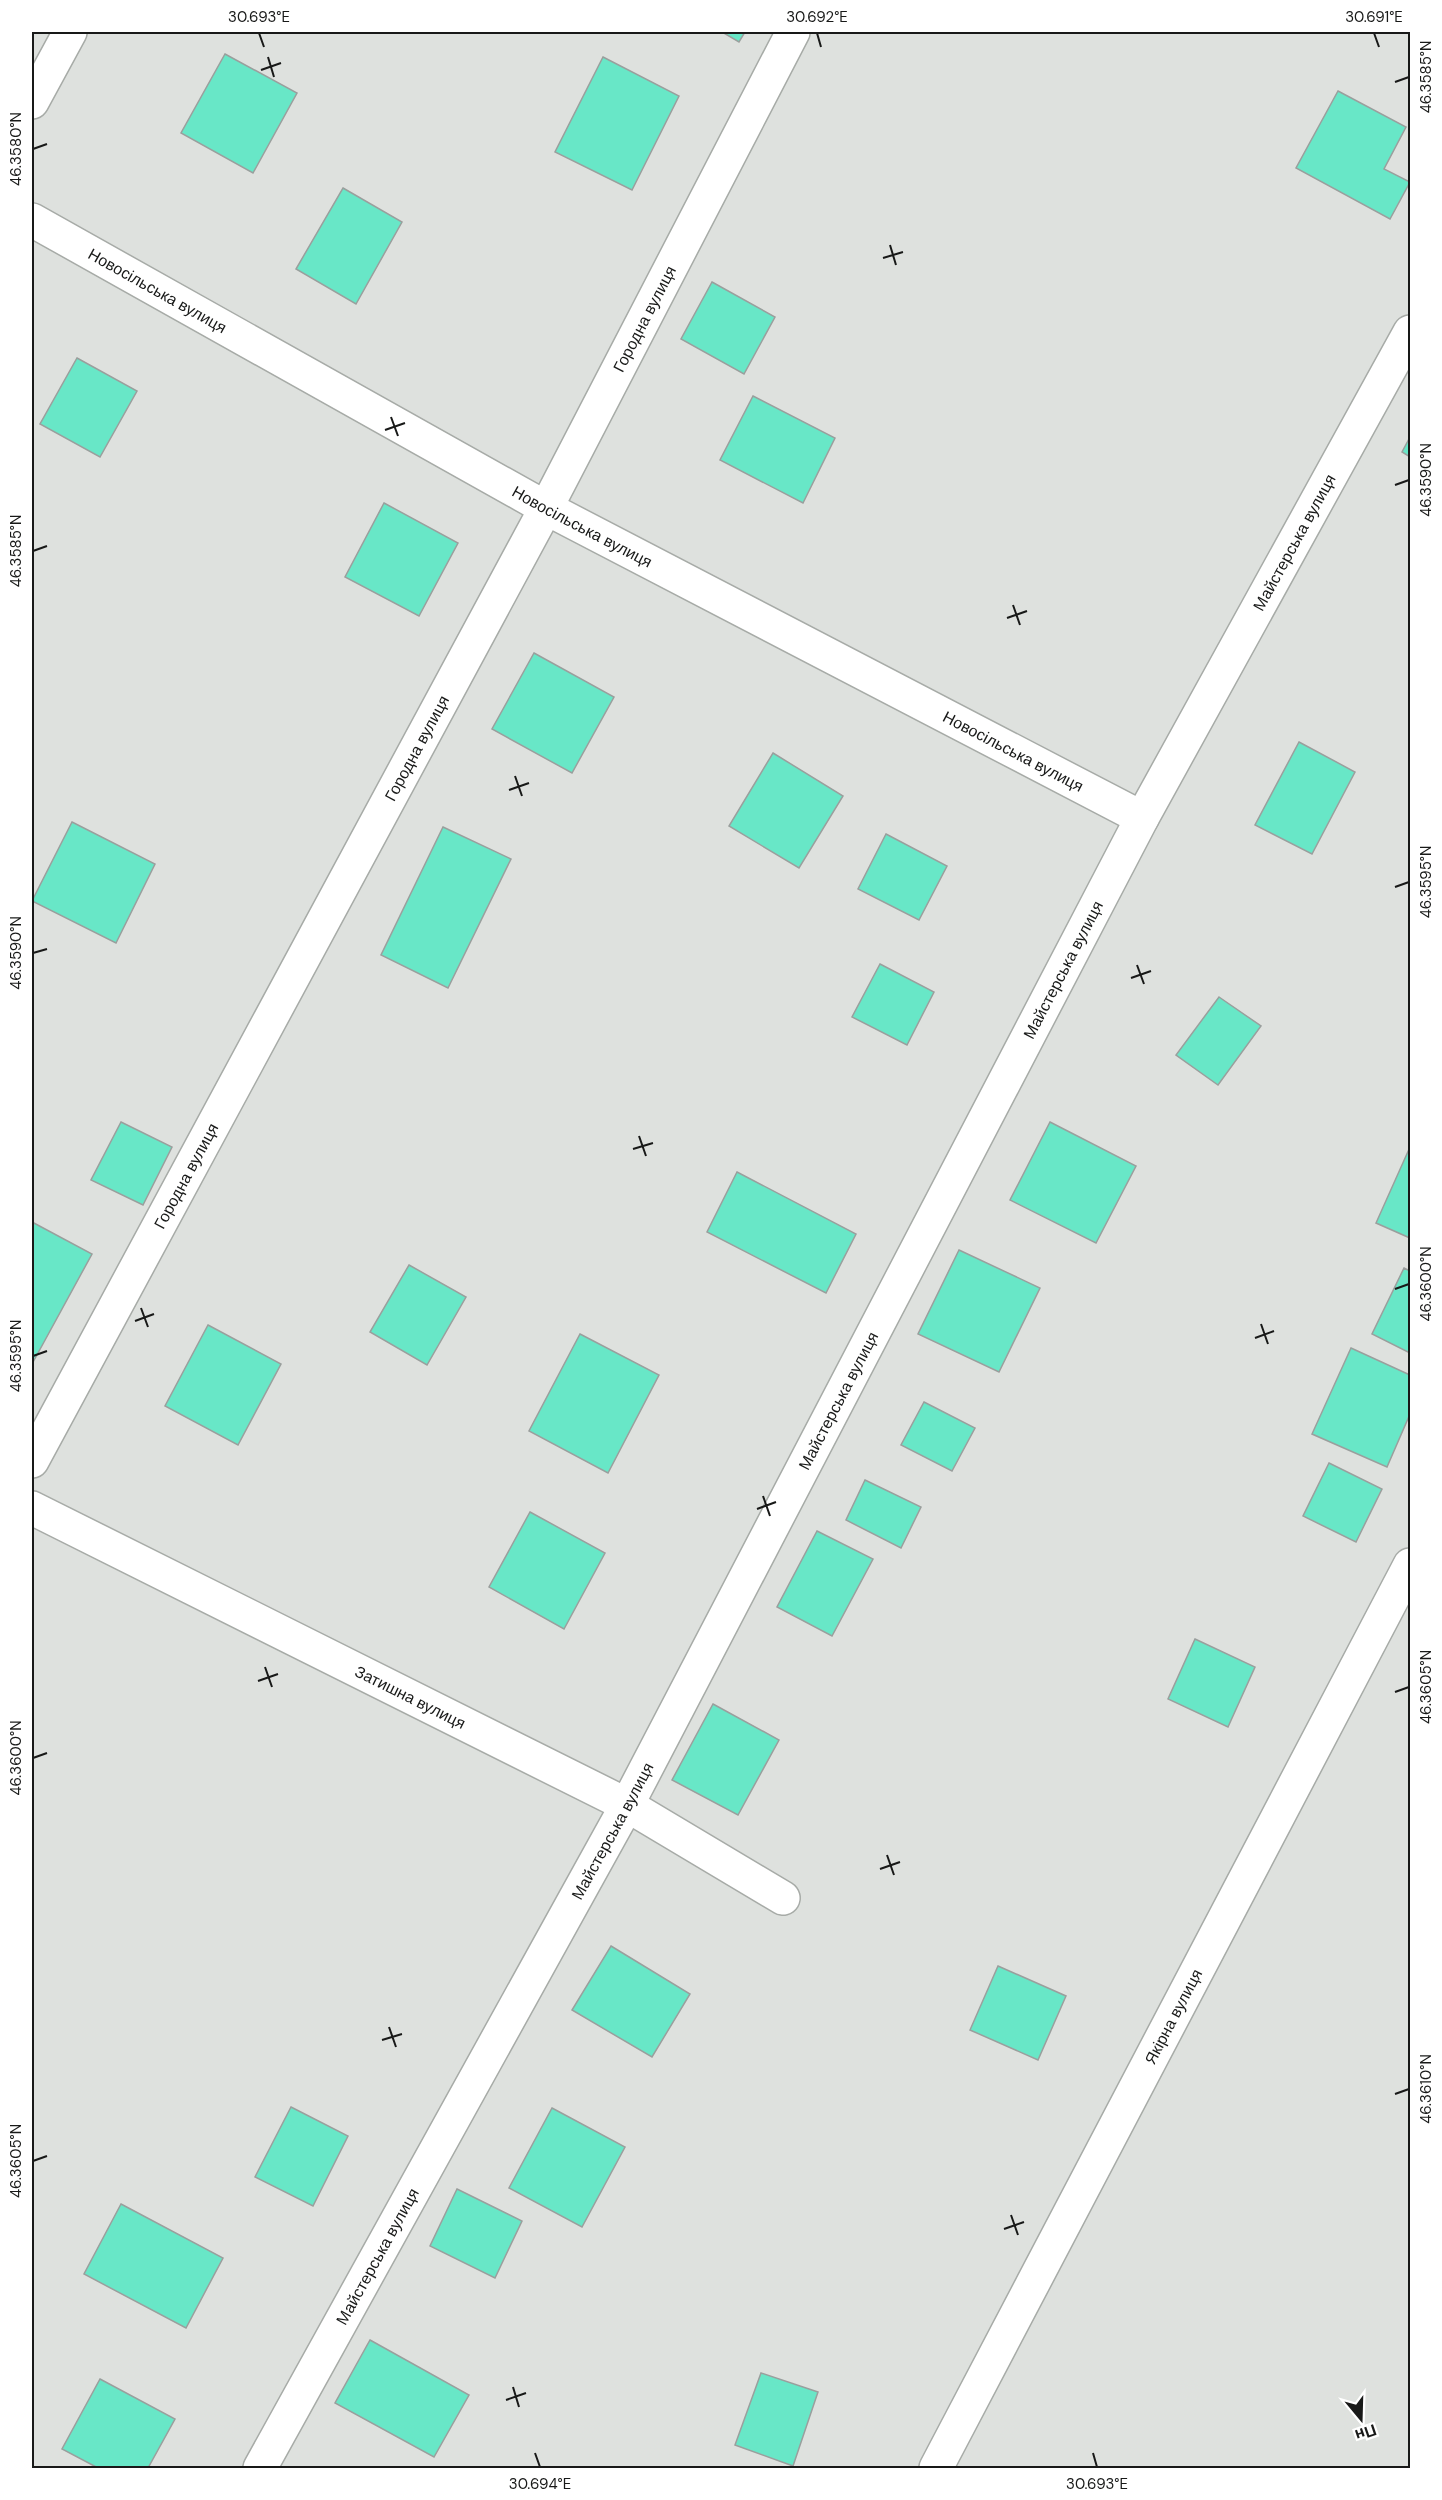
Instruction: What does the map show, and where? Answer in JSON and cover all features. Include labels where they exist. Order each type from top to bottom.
[{"type":"street","points":[[32,102],[70,32]]},
{"type":"street","name":"Городна вулиця","points":[[32,1461],[546,508],[794,32]]},
{"type":"street","name":"Новосільська вулиця","points":[[32,220],[546,508],[1142,818]]},
{"type":"street","name":"Майстерська вулиця","points":[[260,2469],[627,1806],[1142,818],[1410,332]]},
{"type":"street","name":"Затишна вулиця","points":[[32,1508],[627,1806],[783,1898]]},
{"type":"street","name":"Якірна вулиця","points":[[936,2469],[1410,1565]]},
{"type":"building","points":[[722,32],[745,32],[739,42]]},
{"type":"building","points":[[225,54],[297,93],[253,173],[181,133]]},
{"type":"building","points":[[603,57],[679,96],[632,190],[555,152]]},
{"type":"building","points":[[1338,91],[1406,127],[1384,169],[1410,182],[1390,219],[1296,168]]},
{"type":"building","points":[[343,188],[402,222],[356,304],[296,269]]},
{"type":"building","points":[[712,282],[775,317],[744,374],[681,339]]},
{"type":"building","points":[[77,358],[137,391],[100,457],[40,424]]},
{"type":"building","points":[[753,396],[835,438],[803,503],[720,460]]},
{"type":"building","points":[[1410,437],[1410,457],[1402,452]]},
{"type":"building","points":[[384,503],[458,543],[419,616],[345,577]]},
{"type":"building","points":[[534,653],[614,697],[572,773],[492,729]]},
{"type":"building","points":[[1299,742],[1355,772],[1312,854],[1255,825]]},
{"type":"building","points":[[773,753],[843,796],[799,868],[729,826]]},
{"type":"building","points":[[72,822],[155,864],[116,943],[32,901]]},
{"type":"building","points":[[443,827],[511,859],[448,988],[381,955]]},
{"type":"building","points":[[886,834],[947,866],[919,920],[858,889]]},
{"type":"building","points":[[880,964],[934,992],[907,1045],[852,1017]]},
{"type":"building","points":[[1219,997],[1261,1026],[1218,1085],[1176,1055]]},
{"type":"building","points":[[121,1122],[172,1147],[143,1205],[91,1180]]},
{"type":"building","points":[[1050,1122],[1136,1166],[1096,1243],[1010,1200]]},
{"type":"building","points":[[1410,1147],[1410,1238],[1376,1223]]},
{"type":"building","points":[[737,1172],[856,1234],[826,1293],[707,1232]]},
{"type":"building","points":[[32,1222],[92,1254],[32,1364]]},
{"type":"building","points":[[959,1250],[1040,1288],[999,1372],[918,1334]]},
{"type":"building","points":[[409,1265],[466,1297],[427,1365],[370,1332]]},
{"type":"building","points":[[1404,1268],[1410,1271],[1410,1353],[1372,1334]]},
{"type":"building","points":[[208,1325],[281,1364],[238,1445],[165,1406]]},
{"type":"building","points":[[580,1334],[659,1375],[608,1473],[529,1431]]},
{"type":"building","points":[[1351,1348],[1410,1375],[1410,1414],[1387,1467],[1312,1434]]},
{"type":"building","points":[[924,1402],[975,1428],[952,1471],[901,1445]]},
{"type":"building","points":[[1329,1463],[1382,1489],[1356,1542],[1303,1516]]},
{"type":"building","points":[[865,1480],[921,1507],[901,1548],[846,1520]]},
{"type":"building","points":[[530,1512],[605,1553],[564,1629],[489,1587]]},
{"type":"building","points":[[817,1531],[873,1559],[832,1636],[777,1607]]},
{"type":"building","points":[[1195,1639],[1255,1667],[1228,1727],[1168,1699]]},
{"type":"building","points":[[713,1704],[779,1740],[738,1815],[672,1780]]},
{"type":"building","points":[[611,1946],[690,1994],[652,2057],[572,2010]]},
{"type":"building","points":[[998,1966],[1066,1996],[1038,2060],[970,2030]]},
{"type":"building","points":[[291,2107],[348,2136],[313,2206],[255,2177]]},
{"type":"building","points":[[552,2108],[625,2147],[582,2227],[509,2188]]},
{"type":"building","points":[[457,2189],[522,2221],[495,2278],[430,2246]]},
{"type":"building","points":[[121,2204],[223,2258],[186,2328],[84,2274]]},
{"type":"building","points":[[370,2340],[469,2395],[434,2457],[335,2403]]},
{"type":"building","points":[[761,2373],[818,2392],[793,2466],[735,2445]]},
{"type":"building","points":[[100,2379],[175,2419],[148,2468],[98,2468],[62,2449]]}]
